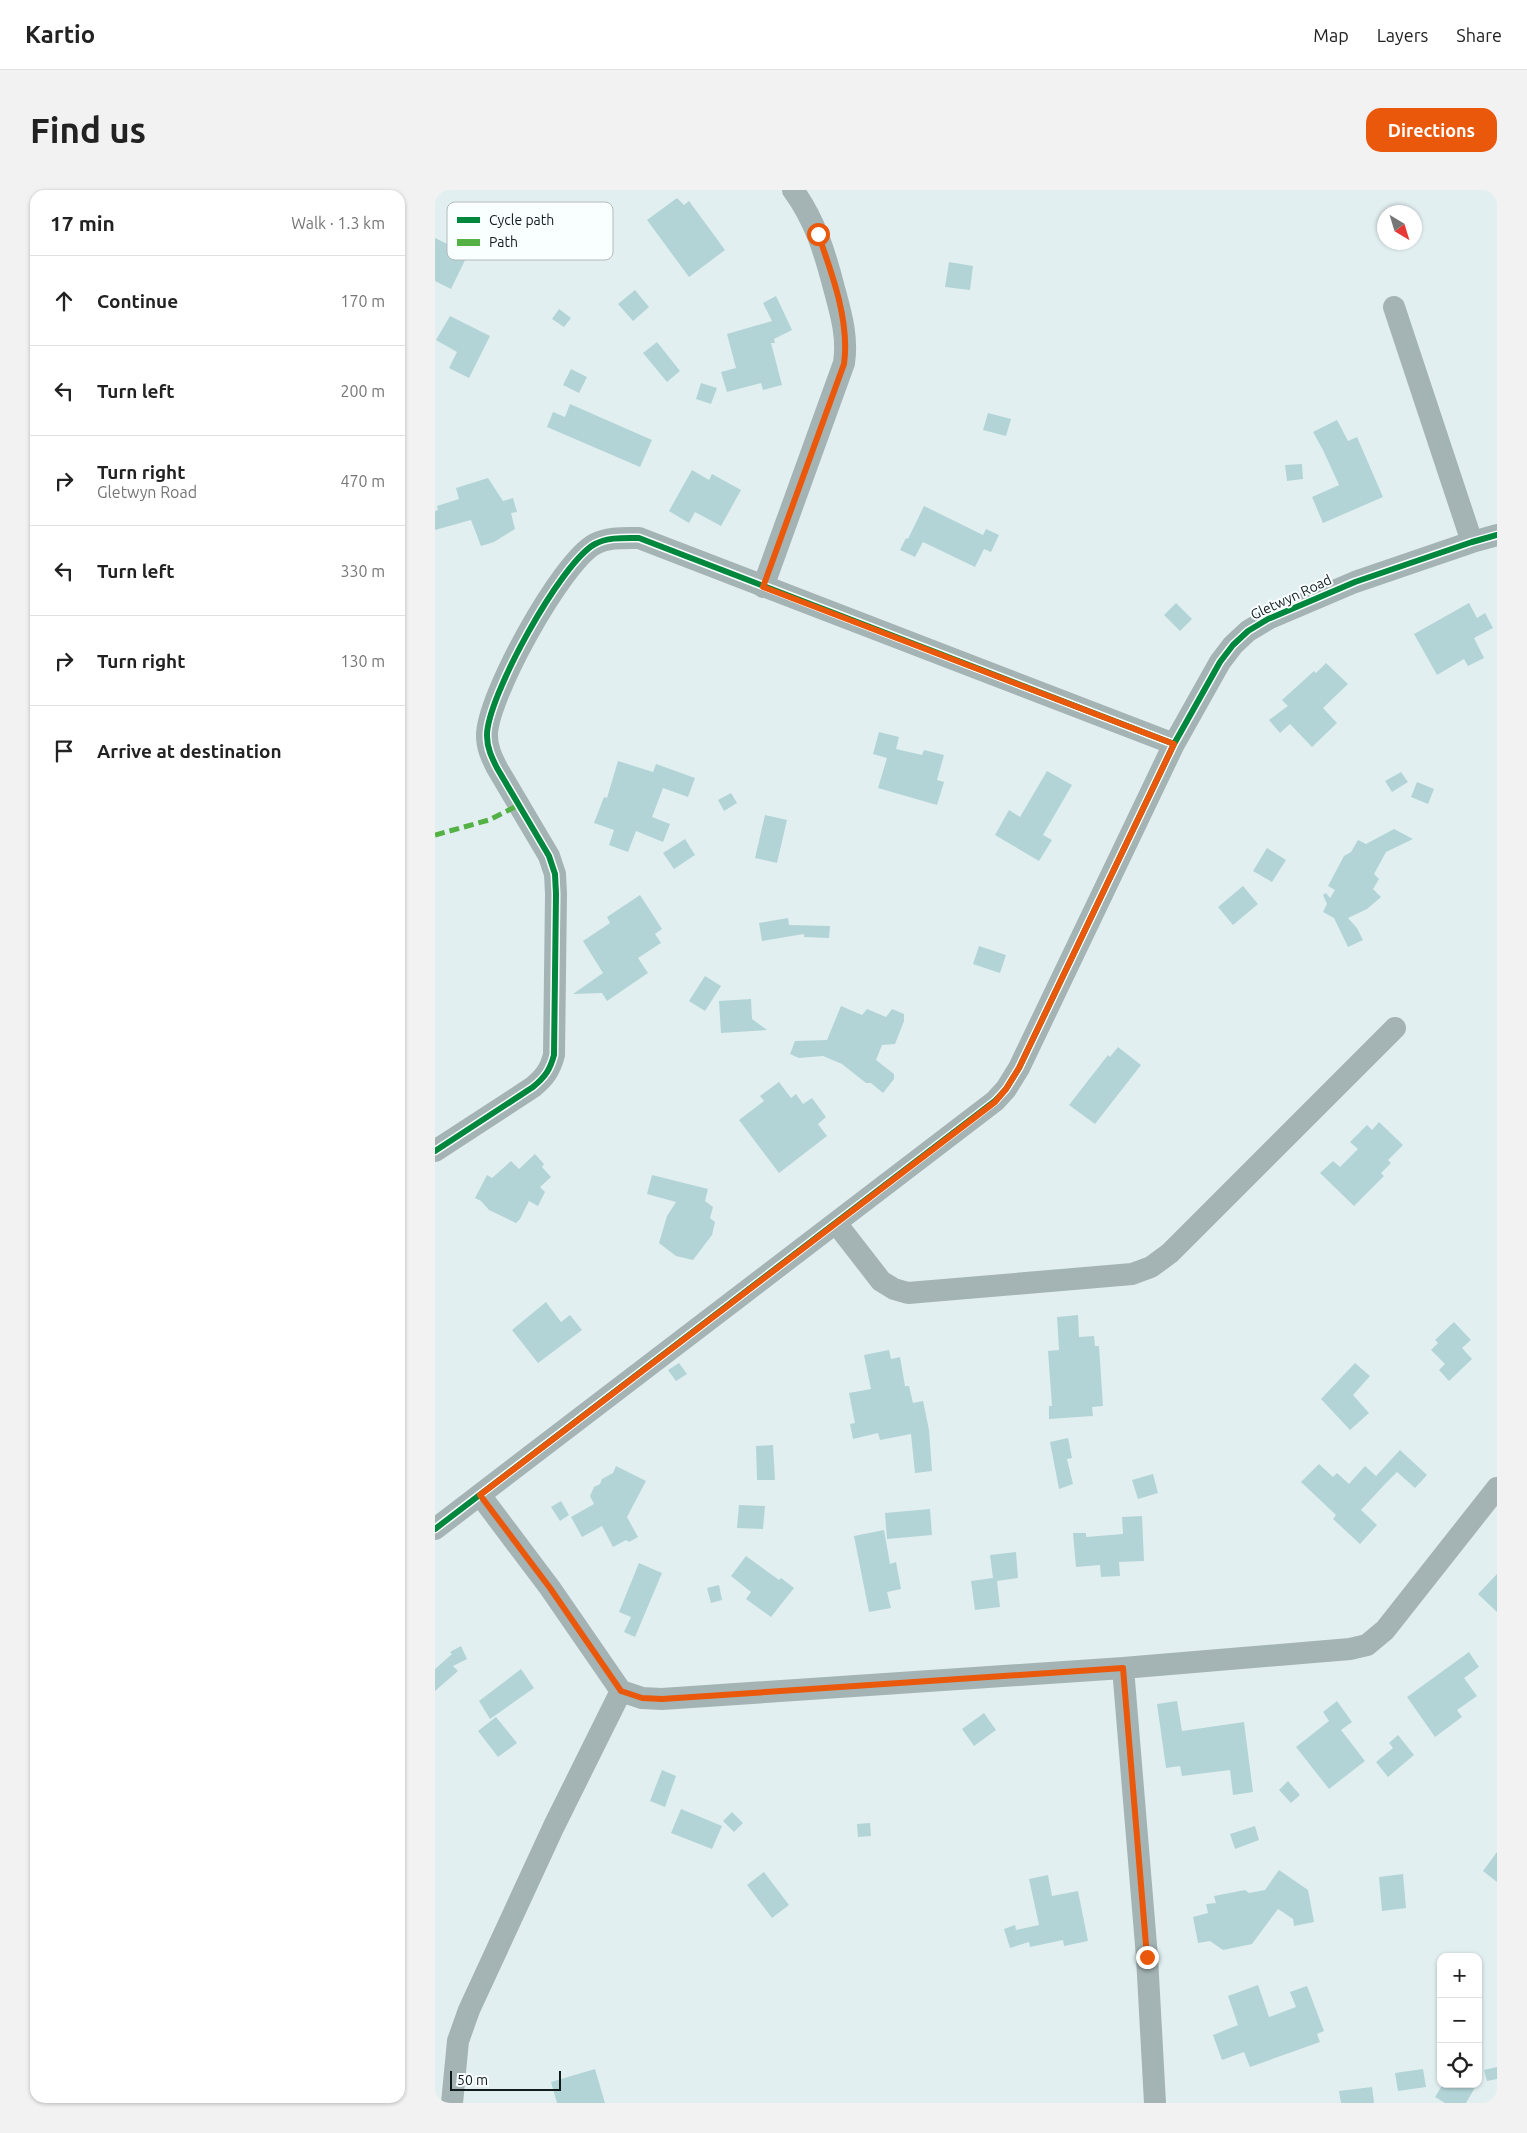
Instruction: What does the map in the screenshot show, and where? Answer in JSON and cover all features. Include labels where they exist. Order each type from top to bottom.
[{"type":"street","points":[[763,587],[844,364],[847,345],[845,328],[823,248],[805,206],[793,190]]},
{"type":"street","points":[[1394,307],[1471,542]]},
{"type":"street","name":"Gletwyn Road","points":[[435,1529],[984,1112],[1006,1089],[1027,1050],[1174,744],[1220,662],[1233,645],[1248,631],[1268,619],[1355,582],[1471,542],[1497,535]]},
{"type":"street","points":[[435,1151],[533,1087],[546,1076],[551,1067],[554,1055],[555,874],[549,856],[490,754],[487,736],[489,715],[515,658],[547,598],[578,556],[595,544],[621,538],[639,538],[1174,744]]},
{"type":"street","points":[[837,1223],[881,1281],[894,1289],[909,1293],[1133,1274],[1151,1267],[1170,1253],[1395,1028]]},
{"type":"street","points":[[480,1495],[550,1588],[621,1691],[642,1698],[662,1699],[1123,1668],[1350,1649],[1367,1645],[1385,1630],[1497,1488]]},
{"type":"street","points":[[1123,1668],[1147,1957],[1155,2103]]},
{"type":"street","points":[[452,2103],[458,2041],[469,2010],[554,1826],[621,1691]]},
{"type":"building","points":[[677,198],[684,205],[689,201],[725,250],[689,277],[647,220]]},
{"type":"building","points":[[435,238],[447,244],[447,260],[465,260],[451,289],[435,281]]},
{"type":"building","points":[[949,262],[973,266],[970,290],[945,287]]},
{"type":"building","points":[[635,290],[649,307],[633,321],[618,304]]},
{"type":"building","points":[[776,296],[792,330],[774,339],[775,343],[771,343],[782,385],[763,390],[761,383],[727,392],[721,372],[736,368],[727,334],[772,321],[763,303]]},
{"type":"building","points":[[559,309],[571,318],[564,327],[552,319]]},
{"type":"building","points":[[450,316],[490,336],[469,378],[449,368],[457,352],[436,340]]},
{"type":"building","points":[[657,342],[680,371],[667,382],[643,353]]},
{"type":"building","points":[[571,369],[587,377],[579,393],[563,385]]},
{"type":"building","points":[[701,383],[717,388],[711,404],[696,399]]},
{"type":"building","points":[[570,404],[652,440],[640,467],[547,427],[553,412],[565,417]]},
{"type":"building","points":[[988,413],[1011,419],[1006,436],[983,430]]},
{"type":"building","points":[[1337,420],[1348,441],[1357,437],[1383,497],[1323,523],[1312,497],[1339,485],[1313,432]]},
{"type":"building","points":[[1302,464],[1303,479],[1287,481],[1285,465]]},
{"type":"building","points":[[692,470],[709,480],[712,474],[741,490],[721,526],[695,512],[689,523],[669,511]]},
{"type":"building","points":[[488,478],[503,501],[513,498],[517,512],[511,513],[515,529],[494,542],[481,546],[471,520],[435,530],[435,511],[438,510],[437,506],[459,499],[456,488]]},
{"type":"building","points":[[924,506],[983,535],[986,529],[999,535],[991,552],[984,549],[975,567],[923,542],[915,557],[900,550],[906,538],[908,539]]},
{"type":"building","points":[[1176,603],[1192,619],[1180,631],[1164,615]]},
{"type":"building","points":[[1469,603],[1477,618],[1485,613],[1493,628],[1474,638],[1484,658],[1468,666],[1464,659],[1437,675],[1414,634]]},
{"type":"building","points":[[1326,663],[1348,684],[1323,708],[1337,723],[1312,747],[1290,724],[1280,733],[1269,720],[1288,706],[1282,700],[1314,671],[1316,673]]},
{"type":"building","points":[[879,732],[899,737],[896,749],[922,755],[924,750],[944,755],[937,780],[944,782],[937,805],[878,788],[887,758],[873,754]]},
{"type":"building","points":[[618,761],[653,772],[656,764],[695,778],[688,797],[663,788],[652,817],[670,824],[663,842],[636,831],[628,852],[609,845],[614,830],[594,823],[604,797],[607,798]]},
{"type":"building","points":[[1047,771],[1072,785],[1043,835],[1052,840],[1039,861],[995,835],[1009,810],[1020,817]]},
{"type":"building","points":[[1401,772],[1408,782],[1392,792],[1385,781]]},
{"type":"building","points":[[1417,782],[1434,789],[1428,804],[1411,797]]},
{"type":"building","points":[[731,793],[737,803],[724,811],[718,800]]},
{"type":"building","points":[[765,815],[787,820],[777,863],[755,858]]},
{"type":"building","points":[[1394,829],[1413,839],[1386,852],[1374,874],[1379,879],[1373,889],[1381,897],[1367,909],[1348,918],[1357,928],[1363,940],[1348,947],[1334,918],[1323,912],[1327,904],[1323,895],[1326,893],[1330,898],[1335,890],[1328,886],[1344,856],[1351,852],[1358,840],[1366,844]]},
{"type":"building","points":[[685,839],[695,855],[674,869],[663,853]]},
{"type":"building","points":[[1267,848],[1286,860],[1272,882],[1253,871]]},
{"type":"building","points":[[1243,886],[1258,904],[1233,925],[1218,907]]},
{"type":"building","points":[[640,895],[662,929],[655,934],[661,943],[638,958],[648,973],[607,1001],[602,993],[573,994],[603,973],[583,941],[610,923],[607,917]]},
{"type":"building","points":[[788,918],[789,925],[830,926],[829,938],[804,937],[804,934],[762,941],[759,923]]},
{"type":"building","points":[[979,946],[1006,955],[1000,973],[973,964]]},
{"type":"building","points":[[705,976],[721,986],[705,1011],[689,1001]]},
{"type":"building","points":[[751,999],[752,1019],[767,1030],[721,1033],[719,1001]]},
{"type":"building","points":[[841,1006],[862,1015],[867,1009],[886,1017],[892,1009],[904,1014],[904,1021],[895,1044],[882,1045],[876,1060],[894,1074],[894,1079],[883,1093],[871,1083],[866,1083],[842,1064],[823,1056],[799,1058],[790,1054],[795,1041],[827,1040]]},
{"type":"building","points":[[1118,1047],[1141,1065],[1095,1124],[1069,1105],[1108,1055],[1110,1057]]},
{"type":"building","points":[[779,1082],[791,1098],[796,1094],[803,1104],[812,1098],[826,1117],[818,1124],[827,1136],[779,1173],[739,1120],[764,1101],[760,1096]]},
{"type":"building","points":[[1379,1122],[1403,1145],[1388,1160],[1391,1163],[1381,1173],[1384,1176],[1354,1206],[1320,1173],[1333,1161],[1340,1167],[1358,1149],[1350,1142],[1367,1125],[1372,1130]]},
{"type":"building","points":[[535,1154],[544,1164],[542,1167],[551,1177],[540,1187],[545,1192],[538,1206],[529,1201],[516,1223],[489,1210],[481,1201],[475,1198],[487,1175],[492,1178],[511,1161],[519,1169]]},
{"type":"building","points":[[652,1175],[708,1189],[705,1201],[713,1207],[710,1218],[715,1222],[712,1235],[693,1260],[676,1256],[659,1243],[667,1216],[676,1202],[647,1194]]},
{"type":"building","points":[[546,1302],[561,1322],[570,1315],[582,1330],[538,1363],[512,1330]]},
{"type":"building","points":[[1078,1315],[1079,1337],[1094,1336],[1095,1346],[1099,1346],[1103,1406],[1092,1407],[1093,1416],[1049,1419],[1049,1406],[1052,1406],[1048,1351],[1059,1350],[1057,1317]]},
{"type":"building","points":[[1454,1322],[1471,1340],[1462,1348],[1472,1359],[1449,1381],[1439,1370],[1445,1364],[1431,1350],[1438,1343],[1435,1340]]},
{"type":"building","points":[[889,1350],[891,1359],[900,1357],[905,1386],[909,1386],[913,1403],[923,1401],[929,1430],[932,1471],[915,1473],[911,1434],[880,1440],[878,1433],[853,1439],[850,1424],[855,1423],[849,1393],[871,1389],[864,1355]]},
{"type":"building","points":[[679,1363],[687,1374],[676,1381],[668,1370]]},
{"type":"building","points":[[1355,1363],[1370,1376],[1353,1395],[1369,1413],[1350,1430],[1321,1399]]},
{"type":"building","points":[[1068,1438],[1072,1458],[1067,1459],[1073,1484],[1059,1489],[1050,1442]]},
{"type":"building","points":[[773,1445],[775,1480],[757,1480],[756,1446]]},
{"type":"building","points":[[1400,1450],[1427,1475],[1415,1488],[1397,1472],[1386,1483],[1361,1510],[1377,1525],[1360,1544],[1333,1519],[1336,1515],[1301,1482],[1319,1464],[1333,1477],[1337,1473],[1349,1484],[1365,1466],[1376,1476]]},
{"type":"building","points":[[616,1466],[646,1481],[627,1517],[638,1537],[629,1542],[626,1540],[613,1547],[602,1526],[582,1537],[571,1517],[594,1504],[590,1496],[594,1487],[600,1484],[602,1479],[613,1473]]},
{"type":"building","points":[[1153,1474],[1158,1493],[1138,1499],[1132,1480]]},
{"type":"building","points":[[561,1501],[569,1515],[560,1521],[551,1507]]},
{"type":"building","points":[[739,1505],[765,1506],[763,1529],[737,1528]]},
{"type":"building","points":[[930,1509],[932,1535],[887,1539],[885,1513]]},
{"type":"building","points":[[1142,1516],[1144,1561],[1119,1562],[1120,1576],[1101,1577],[1100,1565],[1076,1567],[1073,1533],[1086,1533],[1086,1537],[1123,1534],[1122,1517]]},
{"type":"building","points":[[884,1530],[890,1564],[896,1562],[901,1589],[887,1592],[891,1608],[869,1612],[854,1536]]},
{"type":"building","points":[[1016,1552],[1018,1578],[997,1581],[1000,1607],[975,1610],[971,1581],[993,1578],[990,1555]]},
{"type":"building","points":[[746,1556],[779,1580],[781,1578],[794,1588],[771,1617],[746,1599],[751,1592],[731,1576]]},
{"type":"building","points":[[639,1563],[662,1573],[635,1637],[624,1632],[631,1617],[619,1612]]},
{"type":"building","points":[[1497,1574],[1497,1612],[1478,1594]]},
{"type":"building","points":[[719,1585],[722,1600],[711,1603],[707,1588]]},
{"type":"building","points":[[461,1646],[467,1659],[453,1666],[458,1671],[435,1691],[435,1669],[452,1654],[450,1652]]},
{"type":"building","points":[[1469,1652],[1479,1667],[1464,1678],[1477,1696],[1457,1710],[1462,1717],[1435,1737],[1407,1697]]},
{"type":"building","points":[[521,1669],[534,1688],[490,1719],[479,1701]]},
{"type":"building","points":[[1177,1701],[1182,1731],[1244,1722],[1253,1792],[1233,1795],[1230,1770],[1182,1776],[1180,1766],[1166,1768],[1157,1704]]},
{"type":"building","points":[[1337,1701],[1352,1722],[1341,1730],[1365,1761],[1329,1789],[1296,1747],[1329,1721],[1323,1712]]},
{"type":"building","points":[[984,1713],[996,1730],[974,1746],[962,1729]]},
{"type":"building","points":[[496,1717],[517,1743],[498,1757],[478,1731]]},
{"type":"building","points":[[1398,1735],[1414,1755],[1388,1777],[1376,1762],[1393,1748],[1389,1743]]},
{"type":"building","points":[[662,1770],[676,1776],[665,1807],[650,1801]]},
{"type":"building","points":[[1288,1781],[1300,1795],[1291,1803],[1279,1790]]},
{"type":"building","points":[[681,1809],[722,1826],[712,1849],[671,1833]]},
{"type":"building","points":[[732,1812],[743,1823],[734,1832],[723,1821]]},
{"type":"building","points":[[870,1823],[871,1836],[858,1837],[857,1824]]},
{"type":"building","points":[[1255,1826],[1259,1840],[1235,1849],[1230,1834]]},
{"type":"building","points":[[1497,1852],[1497,1882],[1483,1871]]},
{"type":"building","points":[[1279,1870],[1308,1890],[1314,1922],[1294,1926],[1293,1919],[1278,1909],[1252,1944],[1223,1950],[1210,1941],[1198,1943],[1193,1917],[1208,1913],[1206,1904],[1216,1903],[1214,1896],[1245,1890],[1249,1893],[1265,1890]]},
{"type":"building","points":[[764,1872],[789,1905],[772,1918],[747,1885]]},
{"type":"building","points":[[1403,1874],[1406,1908],[1382,1911],[1379,1877]]},
{"type":"building","points":[[1048,1875],[1052,1896],[1078,1891],[1088,1941],[1064,1946],[1063,1940],[1030,1947],[1029,1942],[1010,1948],[1004,1929],[1015,1925],[1016,1930],[1039,1925],[1029,1879]]},
{"type":"building","points":[[1258,1985],[1269,2017],[1296,2007],[1290,1992],[1307,1986],[1324,2031],[1317,2034],[1320,2042],[1250,2067],[1244,2052],[1222,2060],[1213,2035],[1238,2025],[1228,1996]]},
{"type":"building","points":[[1497,2067],[1497,2079],[1487,2081],[1484,2070]]},
{"type":"building","points":[[595,2069],[605,2103],[557,2103],[551,2082]]},
{"type":"building","points":[[1423,2069],[1426,2087],[1398,2091],[1395,2073]]},
{"type":"building","points":[[1372,2087],[1374,2103],[1341,2103],[1339,2091]]},
{"type":"building","points":[[1441,2088],[1475,2088],[1466,2103],[1445,2103],[1435,2097]]},
{"type":"marked path","points":[[435,835],[489,820],[519,805]]},
{"type":"cycle path","points":[[435,1529],[995,1101],[1006,1089],[1019,1068],[1174,744],[1220,662],[1233,645],[1248,631],[1268,619],[1355,582],[1497,535]]},
{"type":"cycle path","points":[[435,1151],[533,1087],[547,1073],[554,1055],[555,874],[549,856],[495,764],[489,749],[487,736],[490,718],[499,693],[528,633],[564,576],[581,556],[595,544],[611,539],[639,538],[1174,744]]},
{"type":"route","points":[[818,234],[826,256],[845,328],[847,345],[844,364],[763,587],[1174,744],[1019,1068],[995,1102],[480,1495],[550,1588],[621,1691],[642,1698],[662,1699],[1123,1668],[1147,1957]]}]
